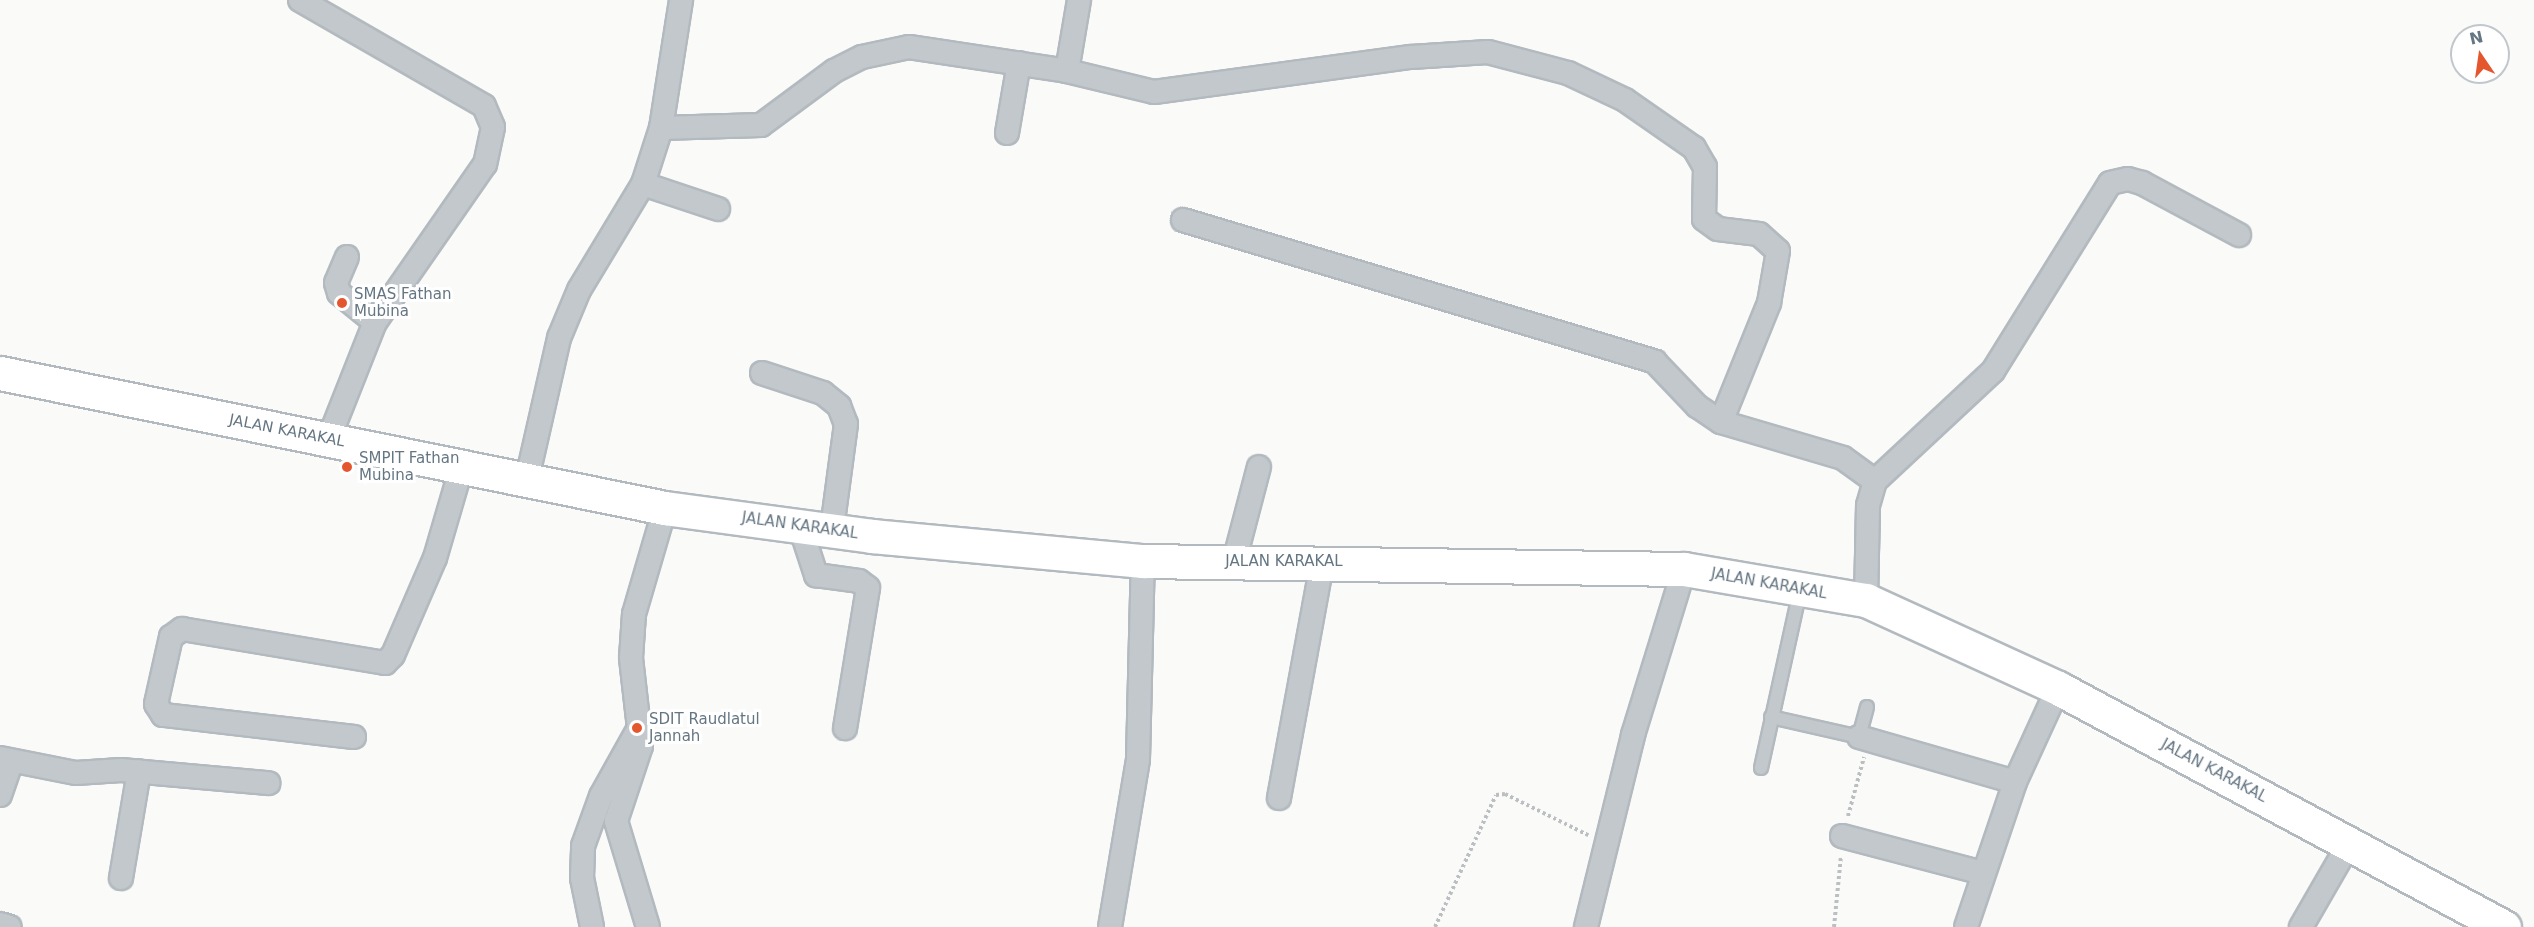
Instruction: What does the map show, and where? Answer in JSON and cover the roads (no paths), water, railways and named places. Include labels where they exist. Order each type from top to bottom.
[{"type":"main road","name":"JALAN KARAKAL","points":[[0,373],[329,438],[461,469],[527,479],[665,508],[800,526],[1143,561],[1684,569],[1866,600],[2058,688],[2504,927]]},
{"type":"street","points":[[300,0],[484,106],[493,127],[485,164],[375,322],[329,438]]},
{"type":"street","points":[[527,479],[559,338],[579,290],[643,184],[662,128],[681,0]]},
{"type":"street","points":[[1067,71],[1079,0]]},
{"type":"street","points":[[662,128],[760,125],[834,71],[862,57],[909,47],[1067,71],[1154,92],[1411,57],[1488,52],[1568,74],[1625,100],[1702,158],[1704,219],[1718,229],[1769,239],[1780,258],[1749,357],[1721,422]]},
{"type":"street","points":[[1007,133],[1019,63]]},
{"type":"street","points":[[1866,600],[1868,506],[1875,481],[1993,371],[2110,183],[2128,179],[2142,183],[2239,235]]},
{"type":"street","points":[[643,184],[718,209]]},
{"type":"street","points":[[1183,220],[1655,362],[1697,406],[1721,422],[1843,458],[1875,481]]},
{"type":"street","points":[[347,257],[336,283],[339,293],[375,322]]},
{"type":"street","points":[[762,373],[823,393],[839,406],[846,424],[832,529]]},
{"type":"street","points":[[1234,562],[1258,467]]},
{"type":"street","points":[[354,738],[163,715],[156,704],[171,637],[183,629],[389,660],[443,536],[461,469]]},
{"type":"street","points":[[648,927],[616,821],[619,801],[636,771],[639,728],[631,658],[634,614],[665,508]]},
{"type":"street","points":[[800,526],[816,575],[859,581],[868,588],[845,728]]},
{"type":"street","points":[[1110,927],[1138,759],[1143,561]]},
{"type":"street","points":[[1279,798],[1322,563]]},
{"type":"street","points":[[1586,927],[1633,735],[1684,569]]},
{"type":"street","points":[[1966,927],[2015,782],[2058,688]]},
{"type":"street","points":[[592,927],[582,878],[583,846],[601,796],[639,728]]},
{"type":"street","points":[[1864,738],[2015,782]]},
{"type":"street","points":[[0,795],[6,759],[76,773],[139,772],[268,783]]},
{"type":"street","points":[[121,878],[139,772]]},
{"type":"street","points":[[1842,836],[1983,873]]},
{"type":"street","points":[[2301,927],[2349,844]]},
{"type":"street","points":[[0,924],[10,927]]},
{"type":"lane","points":[[1761,768],[1801,589]]},
{"type":"lane","points":[[1771,717],[1864,738],[1867,707]]},
{"type":"place","name":"SMAS Fathan Mubina","points":[[342,303]]},
{"type":"place","name":"SMPIT Fathan Mubina","points":[[347,467]]},
{"type":"place","name":"SDIT Raudlatul Jannah","points":[[637,728]]}]
